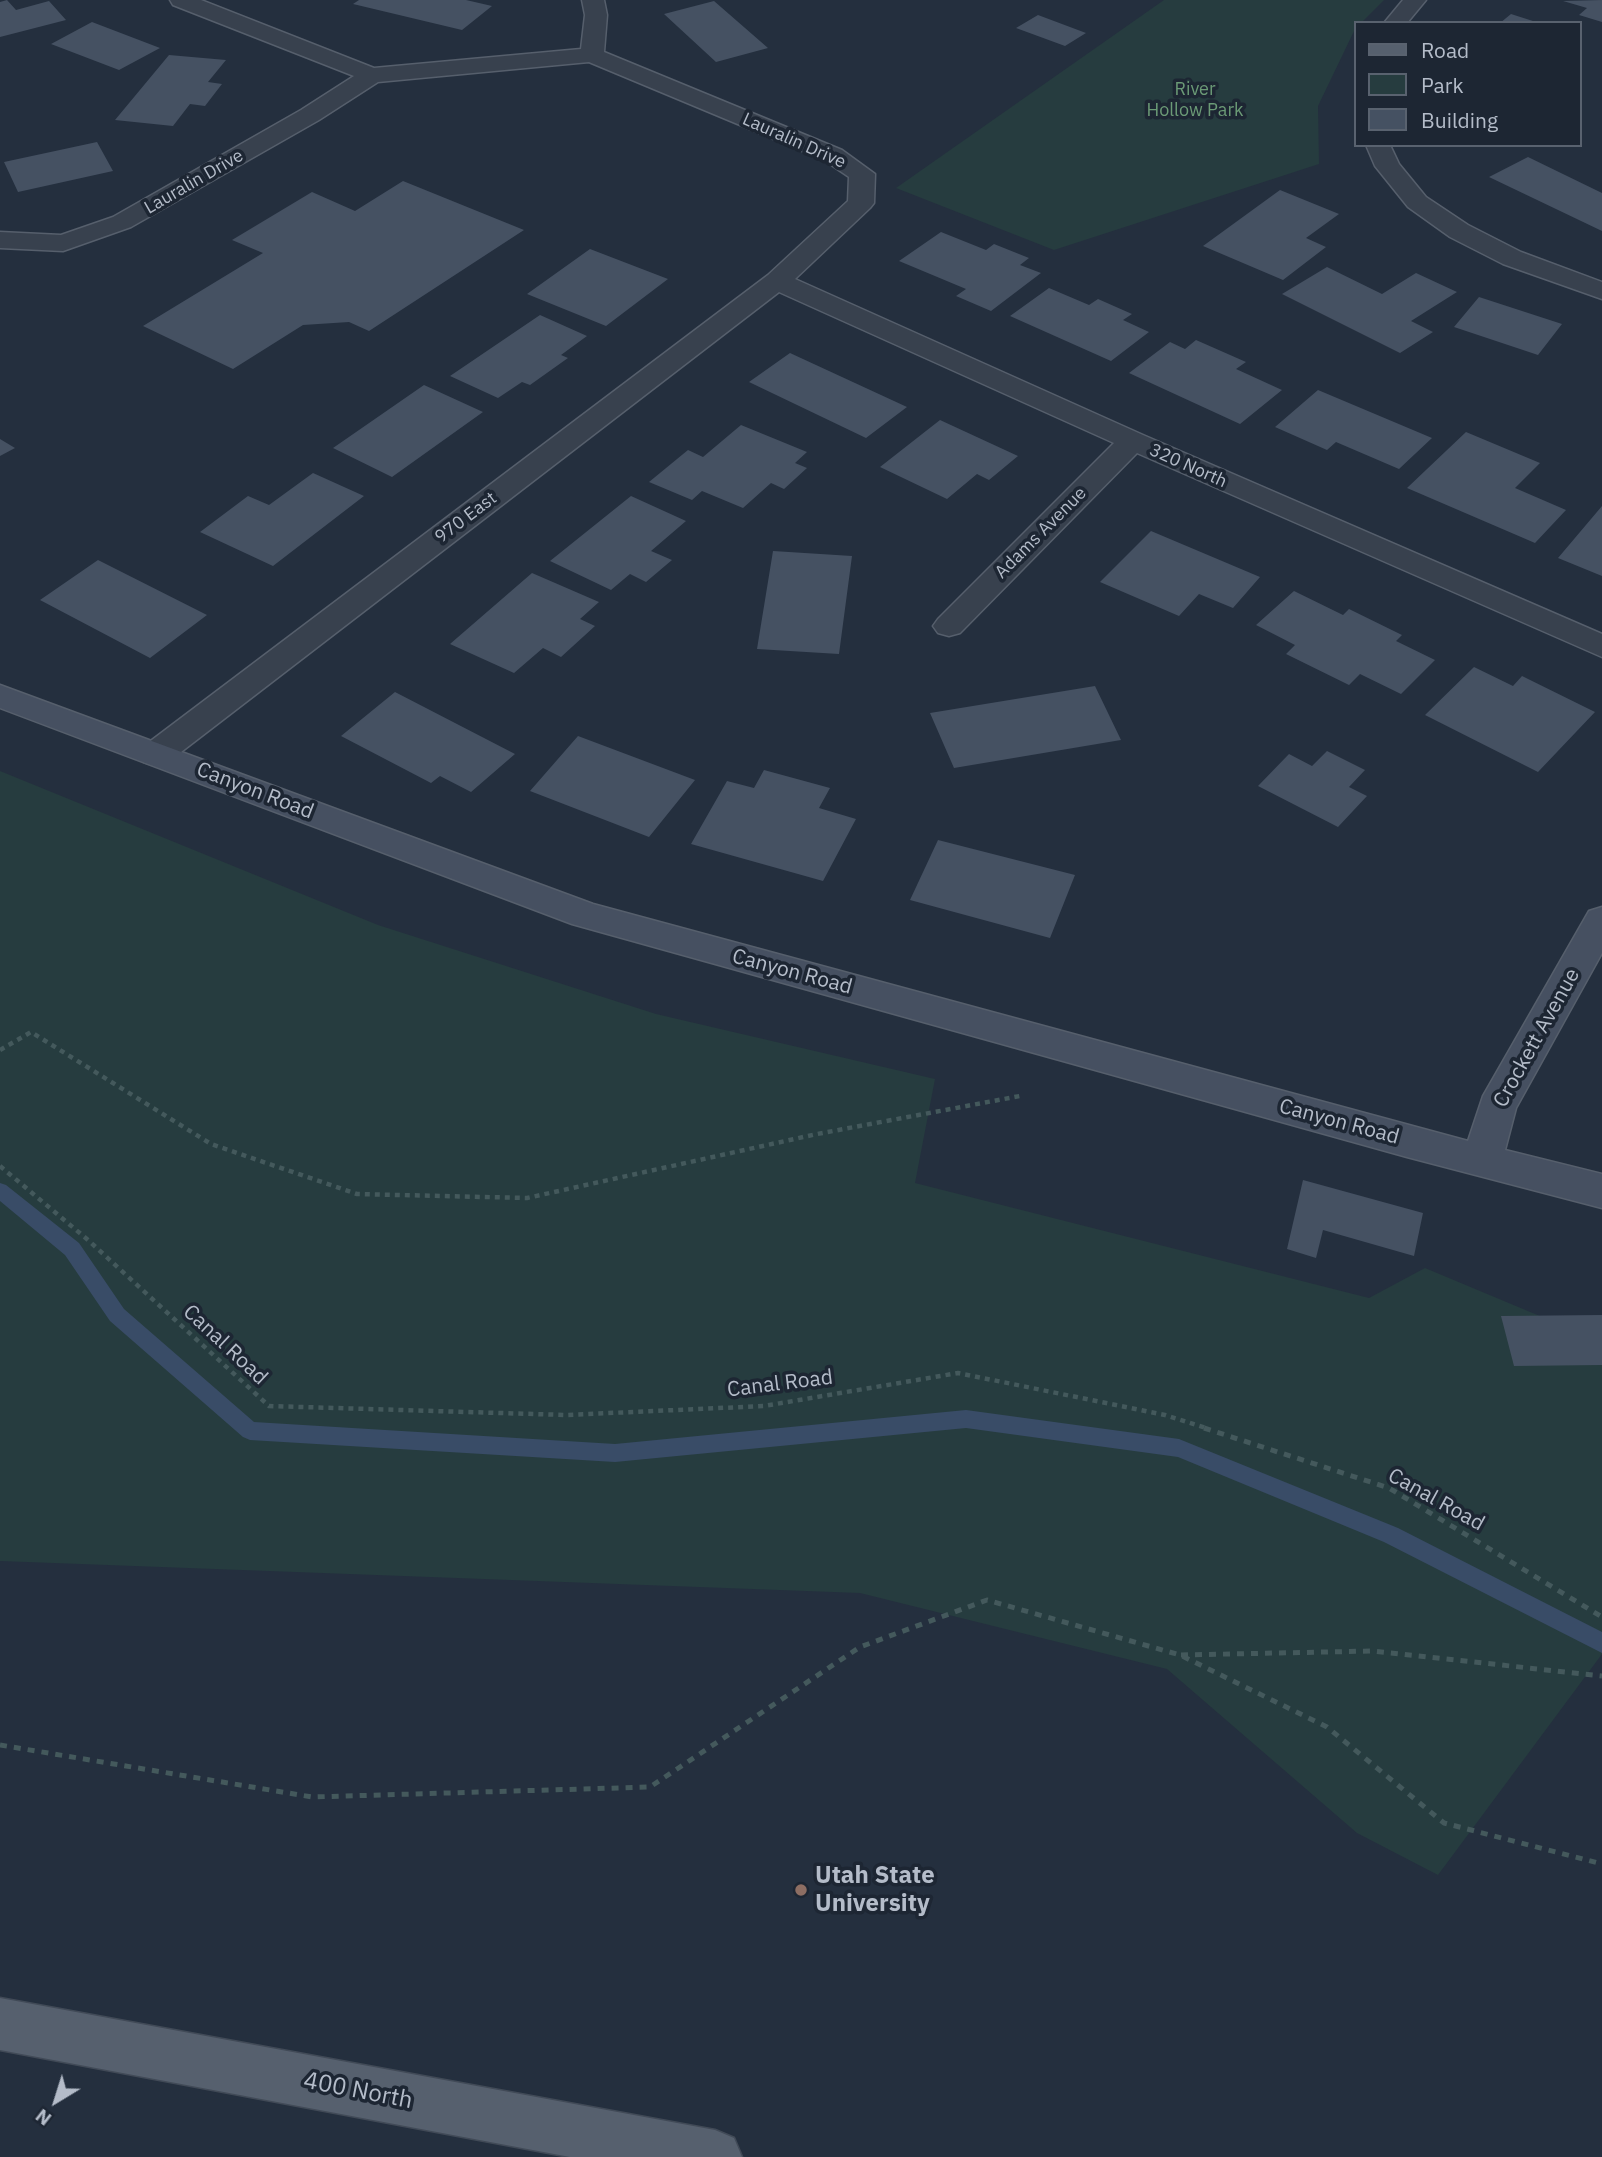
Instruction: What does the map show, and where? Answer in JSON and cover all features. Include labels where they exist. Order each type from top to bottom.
[{"type":"main road","name":"400 North","points":[[0,2024],[715,2157]]},
{"type":"street","name":"Lauralin Drive","points":[[181,0],[372,75],[592,55],[833,155],[862,174],[861,203],[777,281]]},
{"type":"street","points":[[592,55],[596,15],[593,0]]},
{"type":"street","points":[[1397,21],[1415,0]]},
{"type":"street","name":"Lauralin Drive","points":[[0,240],[63,243],[122,222],[310,115],[372,75]]},
{"type":"street","points":[[1379,147],[1387,166],[1418,202],[1459,231],[1512,258],[1602,291]]},
{"type":"street","name":"320 North","points":[[777,281],[1133,442],[1602,646]]},
{"type":"street","name":"970 East","points":[[156,754],[777,281]]},
{"type":"street","name":"Adams Avenue","points":[[949,626],[1133,442]]},
{"type":"street","name":"Canyon Road","points":[[0,696],[585,915],[1602,1191]]},
{"type":"street","name":"Crockett Avenue","points":[[1483,1160],[1497,1107],[1602,920]]},
{"type":"path","points":[[0,1051],[31,1032],[211,1144],[356,1194],[527,1198],[817,1134],[1020,1096]]},
{"type":"path","name":"Canal Road","points":[[0,1166],[88,1240],[269,1406],[566,1415],[764,1406],[958,1373],[1165,1415],[1390,1488],[1602,1617]]},
{"type":"path","points":[[0,1745],[312,1797],[650,1787],[860,1647],[987,1600],[1180,1655],[1327,1727],[1444,1823],[1602,1864]]},
{"type":"path","points":[[1180,1655],[1373,1651],[1602,1676]]},
{"type":"green space","name":"River Hollow Park","points":[[1164,0],[1384,0],[1363,21],[1354,21],[1354,31],[1318,106],[1319,164],[1054,250],[896,188]]},
{"type":"green space","points":[[0,771],[378,925],[656,1014],[935,1079],[915,1183],[1369,1298],[1425,1268],[1602,1342],[1602,1654],[1438,1875],[1357,1833],[1167,1669],[860,1593],[0,1561]]},
{"type":"building","points":[[7,0],[16,10],[49,1],[66,20],[0,37],[0,2]]},
{"type":"building","points":[[359,0],[466,0],[492,6],[462,30],[353,4]]},
{"type":"building","points":[[1602,0],[1602,22],[1579,15],[1587,8],[1563,1]]},
{"type":"building","points":[[714,1],[768,48],[716,62],[664,14]]},
{"type":"building","points":[[1511,14],[1533,21],[1502,21]]},
{"type":"building","points":[[1038,15],[1086,33],[1065,46],[1016,28]]},
{"type":"building","points":[[92,22],[160,48],[119,70],[51,44]]},
{"type":"building","points":[[169,55],[226,60],[208,82],[222,84],[205,106],[190,104],[173,126],[115,120]]},
{"type":"building","points":[[97,142],[113,171],[18,192],[4,162]]},
{"type":"building","points":[[1528,157],[1602,193],[1602,231],[1489,177]]},
{"type":"building","points":[[403,181],[524,230],[369,331],[349,322],[303,325],[233,369],[143,326],[263,253],[232,240],[312,192],[355,211]]},
{"type":"building","points":[[1280,190],[1339,214],[1306,238],[1326,247],[1283,280],[1203,246]]},
{"type":"building","points":[[941,232],[986,250],[994,244],[1029,258],[1020,265],[1041,273],[991,311],[956,296],[966,289],[899,261]]},
{"type":"building","points":[[590,249],[668,279],[606,326],[527,294]]},
{"type":"building","points":[[1327,267],[1382,294],[1416,273],[1457,292],[1411,321],[1433,332],[1400,353],[1282,294]]},
{"type":"building","points":[[1049,288],[1089,305],[1098,299],[1132,314],[1123,320],[1149,332],[1111,361],[1010,316]]},
{"type":"building","points":[[1479,297],[1562,324],[1538,355],[1454,327]]},
{"type":"building","points":[[540,315],[587,336],[561,355],[568,358],[530,385],[522,382],[498,398],[450,376]]},
{"type":"building","points":[[1196,340],[1246,362],[1236,369],[1282,390],[1240,424],[1129,373],[1170,342],[1185,349]]},
{"type":"building","points":[[790,353],[907,407],[866,438],[749,382]]},
{"type":"building","points":[[424,385],[483,412],[392,477],[333,448]]},
{"type":"building","points":[[1318,390],[1432,438],[1399,469],[1336,442],[1327,450],[1275,427]]},
{"type":"building","points":[[940,420],[1018,456],[989,480],[977,474],[947,499],[880,467]]},
{"type":"building","points":[[741,425],[807,452],[795,463],[807,468],[784,489],[771,483],[743,508],[702,491],[692,500],[649,482],[688,450],[703,457]]},
{"type":"building","points":[[1466,432],[1540,463],[1515,488],[1566,510],[1535,543],[1407,488]]},
{"type":"building","points":[[0,439],[15,448],[0,456]]},
{"type":"building","points":[[313,473],[364,496],[273,566],[200,532],[248,496],[269,505]]},
{"type":"building","points":[[631,496],[686,521],[651,551],[672,560],[646,582],[630,574],[611,590],[550,561]]},
{"type":"building","points":[[1602,506],[1602,576],[1558,558]]},
{"type":"building","points":[[1151,531],[1260,577],[1233,608],[1199,594],[1179,616],[1100,582]]},
{"type":"building","points":[[773,551],[852,556],[839,654],[757,649]]},
{"type":"building","points":[[98,560],[207,615],[150,658],[40,600]]},
{"type":"building","points":[[532,573],[599,602],[580,619],[595,626],[561,657],[543,648],[514,673],[450,644]]},
{"type":"building","points":[[1294,591],[1343,615],[1349,609],[1402,635],[1396,641],[1435,660],[1401,694],[1360,674],[1349,685],[1286,654],[1295,645],[1256,625]]},
{"type":"building","points":[[1474,667],[1513,686],[1522,676],[1595,712],[1538,772],[1425,715]]},
{"type":"building","points":[[1095,686],[1121,740],[954,768],[930,713]]},
{"type":"building","points":[[395,692],[515,754],[471,792],[440,776],[431,783],[341,736]]},
{"type":"building","points":[[578,736],[695,780],[649,837],[530,791]]},
{"type":"building","points":[[1327,751],[1365,770],[1349,787],[1367,796],[1338,827],[1258,786],[1289,754],[1312,766]]},
{"type":"building","points":[[764,770],[830,788],[819,808],[856,819],[823,881],[691,844],[727,781],[754,788]]},
{"type":"building","points":[[938,840],[1075,875],[1050,938],[910,900]]},
{"type":"building","points":[[1303,1180],[1423,1213],[1414,1256],[1323,1230],[1316,1258],[1287,1249]]},
{"type":"building","points":[[1602,1315],[1602,1365],[1514,1366],[1501,1316]]},
{"type":"waterway","points":[[0,1190],[72,1249],[117,1315],[250,1431],[615,1453],[966,1419],[1179,1448],[1391,1535],[1602,1643]]},
{"type":"place","name":"Utah State University","points":[[801,1890]]}]
